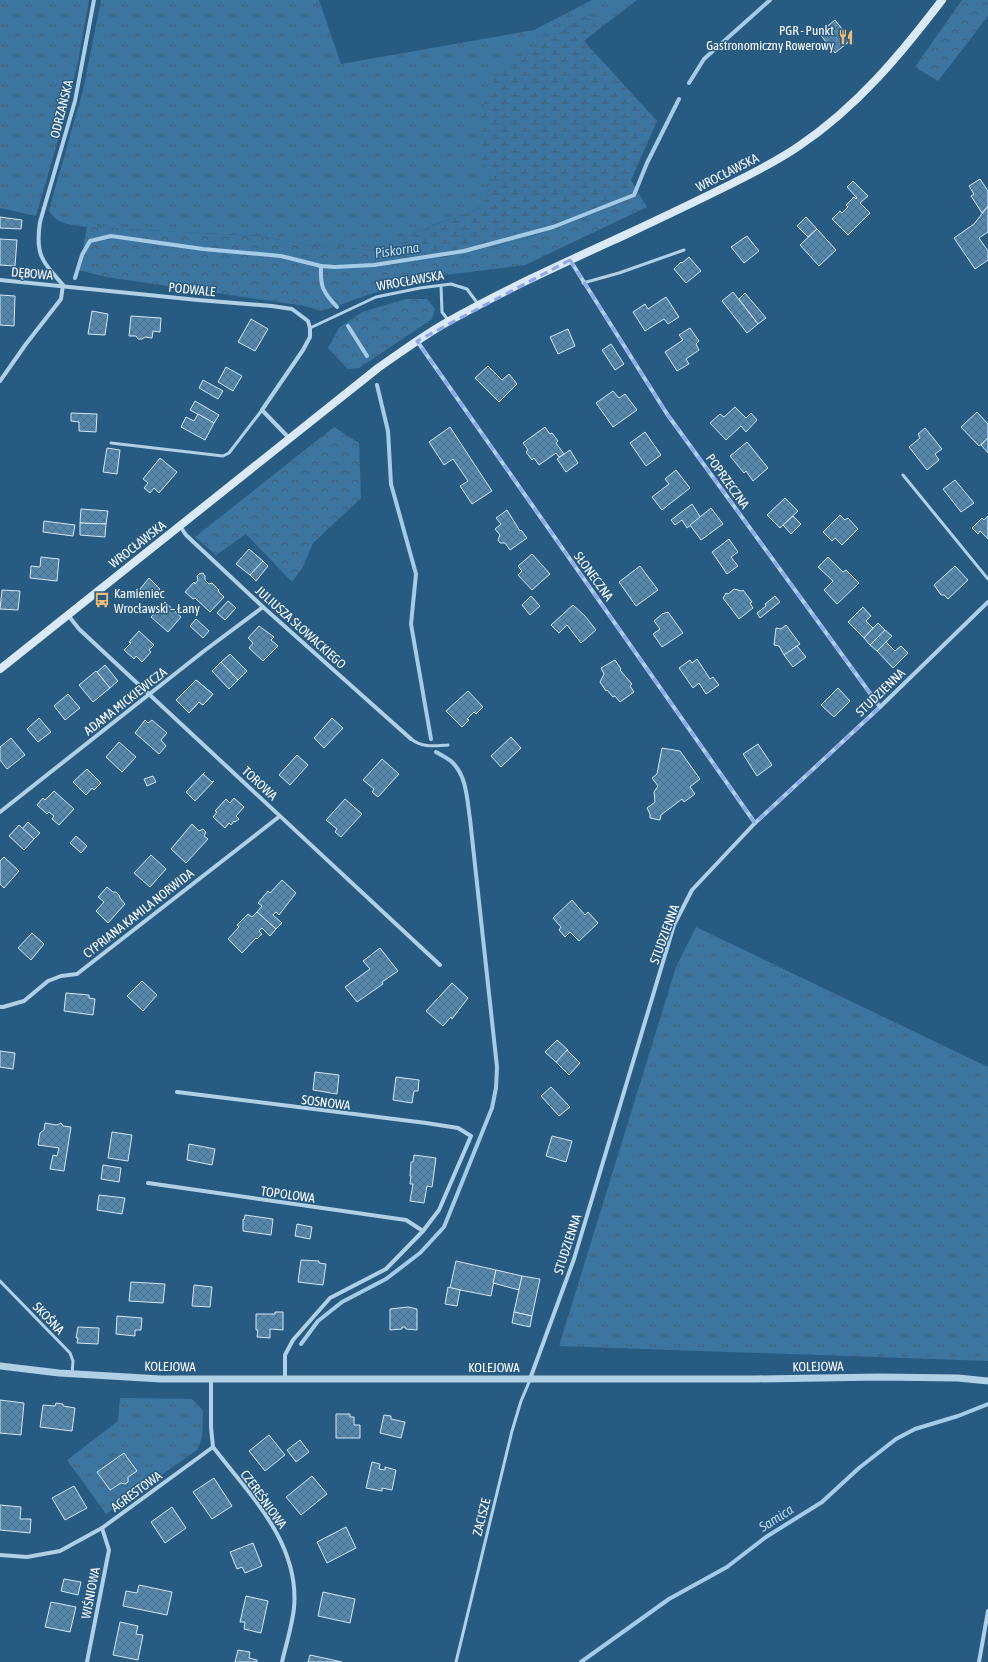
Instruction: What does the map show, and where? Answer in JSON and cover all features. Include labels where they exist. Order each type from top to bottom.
[{"type":"main road","name":"WROCŁAWSKA","points":[[0,669],[289,438],[378,368],[417,341],[479,305],[765,167],[799,146],[847,110],[872,85],[907,45],[942,0]]},
{"type":"street","name":"ODRZAŃSKA","points":[[63,285],[42,259],[39,249],[40,222],[75,101],[94,0]]},
{"type":"street","name":"POPRZECZNA","points":[[570,260],[583,283],[667,414],[880,707]]},
{"type":"street","name":"DĘBOWA","points":[[0,280],[44,285],[63,285]]},
{"type":"street","name":"PODWALE","points":[[63,285],[292,309],[308,321],[310,328]]},
{"type":"street","points":[[0,381],[26,344],[61,299],[63,285]]},
{"type":"street","points":[[289,438],[262,410],[303,350],[310,337],[310,328]]},
{"type":"street","name":"SŁONECZNA","points":[[417,341],[755,823]]},
{"type":"street","name":"JULIUSZA SŁOWACKIEGO","points":[[180,526],[186,535],[264,607],[412,739]]},
{"type":"street","name":"STUDZIENNA","points":[[530,1379],[574,1260],[674,925],[692,890],[755,823],[880,707],[988,602]]},
{"type":"street","name":"ADAMA MICKIEWICZA","points":[[0,812],[150,694],[264,607]]},
{"type":"street","name":"TOROWA","points":[[68,615],[78,629],[150,694],[440,965]]},
{"type":"street","name":"CYPRIANA KAMILA NORWIDA","points":[[0,1007],[24,1001],[48,981],[61,976],[77,974],[280,816]]},
{"type":"street","name":"SOSNOWA","points":[[177,1092],[458,1128],[471,1136],[439,1210],[423,1231]]},
{"type":"street","name":"TOPOLOWA","points":[[148,1184],[406,1220],[423,1231]]},
{"type":"street","points":[[285,1379],[285,1355],[293,1340],[330,1298],[386,1269],[423,1231]]},
{"type":"street","name":"KOLEJOWA","points":[[0,1366],[72,1374],[160,1379],[879,1377],[958,1378],[988,1381]]},
{"type":"street","points":[[211,1379],[213,1447]]},
{"type":"street","name":"AGRESTOWA","points":[[0,1555],[27,1557],[60,1550],[102,1528],[213,1447]]},
{"type":"street","name":"CZEREŚNIOWA","points":[[213,1447],[269,1519],[280,1538],[290,1561],[294,1608],[282,1662]]},
{"type":"street","name":"WIŚNIOWA","points":[[87,1662],[109,1550],[102,1528]]},
{"type":"street","points":[[979,1662],[988,1611]]},
{"type":"lane","points":[[583,283],[619,273],[684,250]]},
{"type":"lane","name":"WROCŁAWSKA","points":[[310,328],[376,297],[420,288],[451,284],[467,289],[479,305]]},
{"type":"lane","points":[[441,286],[442,312],[449,322]]},
{"type":"lane","points":[[111,443],[223,456],[229,453],[262,410]]},
{"type":"lane","points":[[903,475],[988,579]]},
{"type":"lane","points":[[412,739],[418,744],[429,747],[448,745]]},
{"type":"lane","name":"SKOŚNA","points":[[0,1281],[70,1353],[73,1361],[72,1374]]},
{"type":"lane","name":"ZACISZE","points":[[456,1662],[512,1431],[521,1401],[530,1379]]},
{"type":"highlighted area","points":[[570,260],[667,414],[880,707],[755,823],[417,341]]},
{"type":"green space","points":[[0,0],[89,0],[78,62],[66,113],[36,216],[0,208]]},
{"type":"green space","points":[[101,0],[319,0],[341,64],[534,30],[592,0],[637,0],[598,30],[592,18],[575,23],[559,34],[481,157],[491,177],[487,198],[475,211],[448,220],[373,250],[308,245],[258,236],[87,227],[71,225],[56,219],[49,210],[83,90]]},
{"type":"green space","points":[[962,0],[988,0],[988,16],[938,81],[915,67]]},
{"type":"green space","points":[[588,15],[592,18],[598,30],[584,41],[657,121],[631,180],[641,197],[524,239],[449,256],[384,267],[373,261],[373,250],[448,220],[475,211],[487,198],[491,177],[481,157],[480,122],[485,101],[499,68],[559,34]]},
{"type":"green space","points":[[641,197],[647,207],[525,265],[445,275],[385,289],[322,311],[305,306],[106,277],[79,270],[87,227],[258,236],[308,245],[373,250],[373,261],[384,267],[449,256],[524,239]]},
{"type":"green space","points":[[406,299],[427,299],[435,309],[432,319],[359,368],[348,369],[328,348],[339,328],[362,312]]},
{"type":"green space","points":[[334,427],[359,443],[361,498],[313,543],[303,567],[292,582],[246,534],[216,555],[195,537]]},
{"type":"green space","points":[[696,927],[988,1067],[988,1361],[559,1346],[676,967]]},
{"type":"green space","points":[[120,1398],[192,1399],[203,1410],[202,1437],[197,1450],[106,1514],[67,1460],[118,1421]]},
{"type":"building","points":[[835,20],[851,40],[835,53],[819,33]]},
{"type":"building","points":[[980,179],[988,191],[988,206],[982,213],[971,196],[974,194],[969,186]]},
{"type":"building","points":[[853,181],[868,196],[860,203],[870,213],[848,235],[832,219],[840,211],[842,213],[848,207],[846,205],[854,197],[856,199],[857,198],[847,187]]},
{"type":"building","points":[[988,206],[988,232],[979,238],[988,251],[988,260],[975,269],[954,238],[974,224]]},
{"type":"building","points":[[0,217],[22,220],[21,229],[0,228]]},
{"type":"building","points":[[806,217],[817,229],[808,237],[797,226]]},
{"type":"building","points":[[817,229],[836,250],[819,266],[800,245]]},
{"type":"building","points":[[747,236],[759,251],[744,263],[731,247]]},
{"type":"building","points":[[0,239],[17,240],[15,266],[0,265]]},
{"type":"building","points":[[689,257],[701,271],[686,283],[674,269]]},
{"type":"building","points":[[733,292],[758,324],[747,333],[722,301]]},
{"type":"building","points":[[745,293],[766,318],[758,324],[739,299]]},
{"type":"building","points":[[0,295],[15,296],[14,326],[0,325]]},
{"type":"building","points":[[666,297],[679,317],[668,324],[664,319],[645,331],[633,312],[645,304],[648,309]]},
{"type":"building","points":[[92,311],[108,314],[105,335],[88,334]]},
{"type":"building","points":[[131,316],[161,318],[160,332],[153,331],[152,338],[145,337],[138,339],[136,336],[129,336]]},
{"type":"building","points":[[251,319],[268,329],[255,351],[238,342]]},
{"type":"building","points":[[690,328],[699,341],[696,344],[699,350],[686,359],[689,364],[677,371],[665,352],[683,340],[679,335]]},
{"type":"building","points":[[568,329],[575,346],[558,354],[550,337]]},
{"type":"building","points":[[611,344],[624,364],[615,370],[602,350]]},
{"type":"building","points":[[488,366],[502,380],[509,374],[517,384],[499,402],[475,378]]},
{"type":"building","points":[[226,367],[242,376],[233,391],[218,382]]},
{"type":"building","points":[[203,380],[223,391],[218,399],[199,388]]},
{"type":"building","points":[[613,391],[619,398],[625,394],[637,410],[613,427],[596,403]]},
{"type":"building","points":[[195,401],[219,415],[214,423],[190,410]]},
{"type":"building","points":[[735,407],[746,418],[751,413],[757,420],[746,432],[741,426],[726,440],[710,423],[720,414],[724,417]]},
{"type":"building","points":[[977,412],[988,424],[988,438],[979,446],[961,427]]},
{"type":"building","points":[[71,413],[97,414],[96,432],[79,431],[79,422],[71,421]]},
{"type":"building","points":[[198,414],[214,423],[205,440],[181,427],[186,417],[194,421]]},
{"type":"building","points":[[450,427],[492,491],[472,504],[460,486],[468,481],[453,459],[444,465],[429,442]]},
{"type":"building","points":[[545,427],[558,441],[556,443],[564,454],[559,457],[556,453],[539,465],[534,458],[532,460],[526,452],[528,450],[523,443]]},
{"type":"building","points":[[925,428],[942,449],[935,454],[939,460],[927,470],[909,447],[920,438],[918,434]]},
{"type":"building","points":[[645,432],[661,455],[646,466],[630,443]]},
{"type":"building","points":[[988,438],[988,453],[981,445]]},
{"type":"building","points":[[747,442],[768,468],[753,481],[746,471],[744,473],[730,456]]},
{"type":"building","points":[[107,448],[120,450],[117,474],[103,472]]},
{"type":"building","points":[[570,450],[578,463],[566,472],[557,459]]},
{"type":"building","points":[[160,458],[177,472],[159,493],[154,488],[150,493],[144,488],[148,483],[143,479]]},
{"type":"building","points":[[676,470],[690,488],[662,510],[652,497],[669,484],[665,479]]},
{"type":"building","points":[[955,480],[974,503],[961,512],[943,489]]},
{"type":"building","points":[[785,498],[798,511],[780,528],[767,515]]},
{"type":"building","points":[[692,504],[701,518],[687,528],[682,520],[675,525],[671,520]]},
{"type":"building","points":[[711,508],[723,524],[701,540],[690,525]]},
{"type":"building","points":[[81,509],[108,511],[106,524],[80,523]]},
{"type":"building","points":[[507,510],[520,531],[521,530],[527,538],[510,550],[505,543],[500,543],[498,540],[500,535],[495,529],[501,524],[496,518]]},
{"type":"building","points":[[840,515],[845,520],[848,518],[858,529],[842,545],[835,538],[832,541],[823,532]]},
{"type":"building","points":[[793,516],[801,524],[791,534],[783,525]]},
{"type":"building","points":[[988,516],[988,539],[980,531],[978,534],[972,528],[982,518],[984,520]]},
{"type":"building","points":[[44,521],[75,525],[73,536],[43,532]]},
{"type":"building","points":[[80,523],[106,524],[105,537],[80,535]]},
{"type":"building","points":[[729,539],[738,552],[731,557],[738,566],[727,574],[712,552]]},
{"type":"building","points":[[249,549],[263,561],[250,575],[236,564]]},
{"type":"building","points":[[532,554],[550,574],[532,590],[518,575],[522,571],[518,566]]},
{"type":"building","points":[[41,557],[59,559],[57,581],[30,578],[31,566],[40,567]]},
{"type":"building","points":[[828,557],[843,572],[846,570],[859,583],[837,604],[824,590],[833,581],[818,567]]},
{"type":"building","points":[[263,561],[268,566],[256,581],[250,575]]},
{"type":"building","points":[[640,566],[658,590],[636,606],[619,582]]},
{"type":"building","points":[[955,566],[968,580],[948,599],[944,595],[941,595],[934,585]]},
{"type":"building","points":[[203,573],[205,580],[209,584],[212,583],[224,597],[210,612],[195,598],[193,599],[185,592],[194,582],[195,584],[198,580],[197,576]]},
{"type":"building","points":[[149,578],[160,589],[151,599],[140,589]]},
{"type":"building","points":[[734,589],[743,590],[752,602],[750,603],[753,608],[739,619],[723,598],[726,593],[728,594]]},
{"type":"building","points":[[2,590],[20,591],[18,610],[0,609]]},
{"type":"building","points":[[531,596],[540,606],[530,615],[522,605]]},
{"type":"building","points":[[775,596],[780,602],[760,618],[757,613]]},
{"type":"building","points":[[228,601],[236,608],[225,620],[217,613]]},
{"type":"building","points":[[165,602],[181,617],[168,632],[151,617]]},
{"type":"building","points":[[573,605],[585,616],[596,630],[581,643],[567,625],[559,633],[551,625]]},
{"type":"building","points":[[863,607],[871,616],[866,621],[873,628],[864,638],[848,622]]},
{"type":"building","points":[[668,612],[683,633],[662,647],[653,634],[660,629],[654,621],[662,614]]},
{"type":"building","points":[[196,619],[209,631],[203,638],[190,626]]},
{"type":"building","points":[[878,623],[885,630],[870,645],[864,638]]},
{"type":"building","points":[[786,625],[800,644],[784,655],[779,646],[774,645],[776,628],[781,629]]},
{"type":"building","points":[[259,626],[274,637],[271,640],[278,646],[263,661],[249,648],[253,643],[248,638]]},
{"type":"building","points":[[885,630],[892,636],[877,651],[870,645]]},
{"type":"building","points":[[139,631],[154,645],[149,650],[151,652],[142,662],[136,656],[134,659],[124,650]]},
{"type":"building","points":[[886,642],[895,651],[901,646],[908,653],[893,668],[877,651]]},
{"type":"building","points":[[797,646],[806,657],[793,667],[784,655]]},
{"type":"building","points":[[230,654],[247,671],[238,680],[221,662]]},
{"type":"building","points":[[697,659],[710,679],[713,677],[719,685],[706,694],[699,683],[693,688],[679,668],[690,660],[692,663]]},
{"type":"building","points":[[615,660],[621,669],[620,670],[632,684],[630,686],[634,692],[620,702],[615,696],[613,697],[607,690],[606,691],[600,682],[604,674],[601,668]]},
{"type":"building","points":[[221,662],[238,680],[229,689],[212,671]]},
{"type":"building","points":[[105,665],[118,681],[110,688],[97,672]]},
{"type":"building","points":[[96,671],[110,688],[93,702],[79,685]]},
{"type":"building","points":[[196,680],[213,694],[203,705],[199,702],[189,713],[176,700]]},
{"type":"building","points":[[196,680],[213,694],[203,705],[199,702],[189,713],[176,700]]},
{"type":"building","points":[[838,688],[850,701],[834,717],[821,705]]},
{"type":"building","points":[[468,691],[483,707],[476,714],[474,712],[462,727],[446,711]]},
{"type":"building","points":[[68,694],[80,708],[65,720],[54,706]]},
{"type":"building","points":[[39,718],[51,732],[38,742],[27,729]]},
{"type":"building","points":[[332,718],[343,728],[324,748],[314,738]]},
{"type":"building","points":[[145,720],[148,723],[152,720],[167,733],[161,740],[166,746],[159,754],[135,733]]},
{"type":"building","points":[[511,737],[521,748],[501,767],[491,756]]},
{"type":"building","points":[[11,738],[25,755],[7,769],[0,760],[0,747]]},
{"type":"building","points":[[119,742],[136,757],[122,772],[106,757]]},
{"type":"building","points":[[758,744],[772,765],[757,776],[743,754]]},
{"type":"building","points":[[662,748],[680,751],[700,779],[690,787],[695,794],[684,802],[682,799],[661,815],[660,820],[650,818],[647,808],[655,802],[654,792],[658,786],[652,778],[657,774]]},
{"type":"building","points":[[297,755],[308,765],[290,785],[279,775]]},
{"type":"building","points":[[382,759],[399,774],[378,797],[372,792],[374,789],[363,780]]},
{"type":"building","points":[[87,769],[101,783],[94,790],[92,788],[86,795],[73,782]]},
{"type":"building","points":[[203,774],[212,782],[214,781],[195,801],[186,792]]},
{"type":"building","points":[[153,776],[156,782],[147,786],[144,779]]},
{"type":"building","points":[[54,791],[74,809],[59,825],[52,819],[54,816],[49,812],[47,814],[37,805],[43,798],[45,800]]},
{"type":"building","points":[[234,798],[244,807],[236,816],[239,819],[235,822],[234,821],[231,825],[229,823],[225,828],[213,817],[217,812],[215,811],[226,799],[230,803]]},
{"type":"building","points":[[345,799],[362,814],[341,837],[335,832],[337,829],[326,820]]},
{"type":"building","points":[[28,822],[40,833],[34,839],[22,829]]},
{"type":"building","points":[[192,824],[199,831],[203,829],[206,832],[204,836],[208,839],[186,863],[171,849]]},
{"type":"building","points":[[19,825],[34,839],[24,850],[9,836]]},
{"type":"building","points":[[76,836],[87,846],[81,853],[70,843]]},
{"type":"building","points":[[151,855],[166,869],[150,887],[134,873]]},
{"type":"building","points":[[4,857],[19,871],[4,888],[0,884],[0,861]]},
{"type":"building","points":[[282,880],[296,893],[279,915],[276,912],[273,915],[282,923],[276,929],[257,912],[262,906],[258,903],[268,891],[270,893]]},
{"type":"building","points":[[107,887],[113,892],[116,892],[125,904],[108,923],[96,911],[104,902],[98,897]]},
{"type":"building","points":[[572,900],[585,915],[588,912],[598,923],[579,941],[570,932],[565,937],[559,930],[561,927],[553,918]]},
{"type":"building","points":[[257,912],[276,929],[270,936],[262,928],[259,931],[262,934],[257,939],[256,938],[242,953],[228,939],[239,927],[237,925],[248,914],[252,917]]},
{"type":"building","points":[[32,933],[44,944],[31,960],[18,948]]},
{"type":"building","points":[[380,948],[398,971],[382,982],[383,984],[357,1002],[345,987],[370,969],[363,961]]},
{"type":"building","points":[[142,981],[157,995],[143,1011],[127,996]]},
{"type":"building","points":[[452,983],[468,998],[452,1019],[451,1017],[443,1026],[426,1011]]},
{"type":"building","points":[[66,993],[89,995],[89,998],[95,999],[93,1015],[64,1011]]},
{"type":"building","points":[[557,1040],[568,1050],[556,1062],[545,1052]]},
{"type":"building","points":[[567,1050],[580,1063],[569,1075],[556,1062]]},
{"type":"building","points":[[0,1051],[15,1053],[13,1069],[0,1067]]},
{"type":"building","points":[[315,1072],[339,1075],[337,1094],[313,1090]]},
{"type":"building","points":[[396,1077],[419,1080],[418,1091],[414,1091],[412,1103],[393,1100]]},
{"type":"building","points":[[551,1087],[570,1107],[559,1116],[541,1096]]},
{"type":"building","points":[[45,1123],[57,1125],[61,1123],[63,1126],[71,1127],[64,1171],[50,1169],[53,1155],[57,1156],[59,1148],[38,1145],[40,1133],[44,1130]]},
{"type":"building","points":[[112,1132],[132,1135],[128,1161],[108,1158]]},
{"type":"building","points":[[552,1136],[572,1141],[566,1162],[546,1156]]},
{"type":"building","points":[[189,1144],[215,1149],[212,1165],[187,1160]]},
{"type":"building","points":[[414,1155],[436,1158],[432,1187],[427,1186],[424,1203],[410,1201],[413,1184],[410,1184],[411,1162],[413,1162]]},
{"type":"building","points":[[103,1165],[121,1168],[119,1182],[101,1179]]},
{"type":"building","points":[[99,1195],[125,1198],[122,1214],[97,1210]]},
{"type":"building","points":[[245,1215],[273,1219],[271,1235],[243,1231],[243,1219],[244,1220]]},
{"type":"building","points":[[297,1224],[312,1227],[310,1239],[295,1236]]},
{"type":"building","points":[[301,1260],[319,1261],[319,1263],[326,1264],[323,1285],[298,1282]]},
{"type":"building","points":[[456,1261],[496,1270],[491,1296],[450,1288]]},
{"type":"building","points":[[496,1270],[522,1276],[519,1290],[493,1283]]},
{"type":"building","points":[[522,1276],[540,1279],[532,1316],[514,1312]]},
{"type":"building","points":[[131,1282],[165,1284],[163,1303],[129,1301]]},
{"type":"building","points":[[194,1285],[212,1287],[210,1307],[192,1306]]},
{"type":"building","points":[[448,1287],[460,1290],[457,1306],[445,1304]]},
{"type":"building","points":[[408,1307],[417,1309],[417,1330],[402,1327],[402,1329],[390,1330],[390,1309]]},
{"type":"building","points":[[275,1312],[283,1312],[283,1330],[270,1329],[270,1338],[257,1337],[258,1330],[256,1330],[256,1314],[275,1314]]},
{"type":"building","points":[[514,1312],[532,1316],[530,1327],[512,1323]]},
{"type":"building","points":[[117,1316],[142,1318],[141,1330],[135,1330],[135,1336],[116,1334]]},
{"type":"building","points":[[78,1327],[99,1328],[98,1344],[77,1343],[78,1338],[76,1338]]},
{"type":"building","points":[[0,1400],[24,1403],[21,1435],[0,1433]]},
{"type":"building","points":[[56,1403],[75,1408],[72,1431],[40,1427],[43,1405],[55,1406]]},
{"type":"building","points":[[336,1414],[350,1414],[350,1417],[354,1417],[354,1425],[360,1425],[360,1438],[336,1438]]},
{"type":"building","points":[[384,1415],[391,1416],[391,1419],[405,1422],[401,1438],[380,1433]]},
{"type":"building","points":[[269,1435],[285,1455],[265,1471],[249,1451]]},
{"type":"building","points":[[300,1440],[309,1452],[296,1462],[287,1450]]},
{"type":"building","points":[[124,1453],[137,1471],[128,1477],[128,1482],[125,1484],[121,1483],[110,1490],[97,1472]]},
{"type":"building","points":[[372,1462],[380,1464],[379,1469],[385,1470],[385,1467],[396,1470],[392,1490],[382,1488],[382,1491],[366,1488]]},
{"type":"building","points":[[312,1476],[327,1494],[301,1515],[286,1497]]},
{"type":"building","points":[[214,1478],[232,1506],[212,1519],[193,1492]]},
{"type":"building","points":[[74,1486],[87,1508],[65,1520],[52,1498]]},
{"type":"building","points":[[0,1505],[21,1507],[20,1519],[31,1519],[30,1533],[0,1530]]},
{"type":"building","points":[[172,1507],[186,1528],[165,1543],[151,1522]]},
{"type":"building","points":[[346,1527],[356,1548],[327,1563],[317,1542]]},
{"type":"building","points":[[253,1543],[262,1566],[245,1573],[242,1567],[237,1569],[230,1552]]},
{"type":"building","points":[[64,1579],[81,1582],[78,1595],[61,1591]]},
{"type":"building","points":[[139,1585],[172,1592],[167,1615],[123,1606],[126,1591],[137,1593]]},
{"type":"building","points":[[323,1592],[355,1599],[350,1623],[318,1616]]},
{"type":"building","points":[[246,1596],[268,1601],[261,1633],[244,1629],[245,1622],[240,1622]]},
{"type":"building","points":[[51,1602],[76,1607],[70,1632],[45,1627]]},
{"type":"building","points":[[120,1622],[138,1626],[136,1634],[143,1635],[138,1660],[113,1655]]},
{"type":"building","points":[[238,1650],[250,1652],[249,1658],[257,1660],[257,1662],[235,1662]]},
{"type":"building","points":[[310,1655],[342,1662],[308,1662]]},
{"type":"waterway","name":"Piskorna","points":[[689,83],[704,59],[770,0]]},
{"type":"waterway","name":"Piskorna","points":[[75,278],[82,255],[90,241],[111,236],[203,249],[281,256],[321,266],[335,267],[374,265],[464,251],[553,227],[634,195],[647,163],[679,99]]},
{"type":"waterway","points":[[321,266],[323,289],[337,307]]},
{"type":"waterway","points":[[348,326],[367,356]]},
{"type":"waterway","points":[[377,385],[388,431],[391,484],[416,574],[411,624],[431,739]]},
{"type":"waterway","points":[[301,1344],[318,1321],[342,1302],[386,1279],[420,1253],[444,1227],[492,1108],[496,1088],[497,1067],[466,789],[461,774],[457,768],[450,761],[436,752]]},
{"type":"waterway","name":"Samica","points":[[581,1662],[669,1599],[727,1567],[766,1537],[822,1502],[859,1468],[896,1439],[915,1429],[958,1416],[988,1404]]},
{"type":"place","name":"PGR - Punkt Gastronomiczny Rowerowy","points":[[846,37]]},
{"type":"place","name":"Kamieniec Wrocławski – Łany","points":[[102,600]]}]
